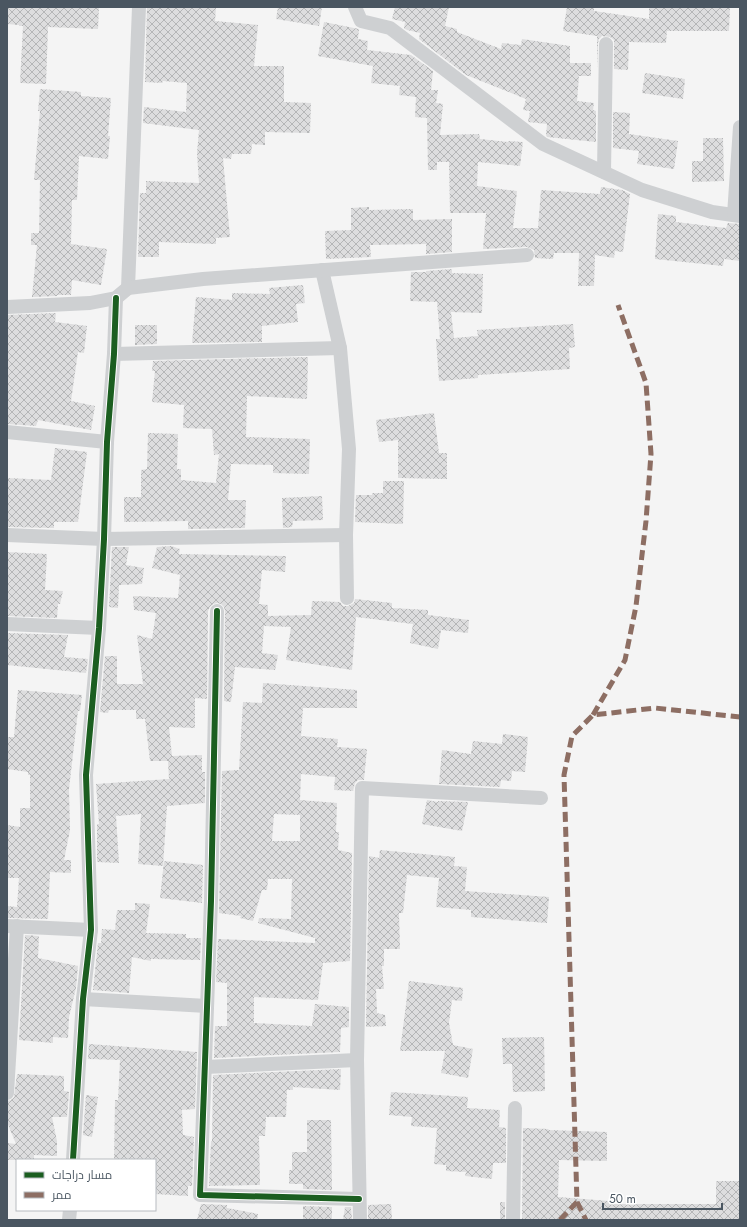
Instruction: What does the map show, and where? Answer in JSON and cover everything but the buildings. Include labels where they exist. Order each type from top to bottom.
[{"type":"street","points":[[128,288],[139,7]]},
{"type":"street","points":[[354,7],[361,21],[390,28],[543,144],[642,190],[712,212],[737,216],[740,127]]},
{"type":"street","points":[[604,172],[606,44]]},
{"type":"street","points":[[7,307],[90,303],[116,298],[128,288],[203,279],[527,255]]},
{"type":"street","points":[[322,270],[340,348],[349,449],[346,535],[347,598]]},
{"type":"street","points":[[73,1159],[83,999],[91,930],[86,775],[99,628],[107,442],[114,354],[116,298]]},
{"type":"street","points":[[114,354],[340,348]]},
{"type":"street","points":[[7,432],[107,442]]},
{"type":"street","points":[[7,535],[104,539],[346,535]]},
{"type":"street","points":[[217,611],[211,901],[200,1195],[359,1199]]},
{"type":"street","points":[[7,624],[99,628]]},
{"type":"street","points":[[360,1220],[357,1060],[362,788],[541,798]]},
{"type":"street","points":[[7,1093],[12,926],[91,930]]},
{"type":"street","points":[[83,999],[207,1006]]},
{"type":"street","points":[[205,1067],[357,1060]]},
{"type":"street","points":[[513,1220],[515,1108]]},
{"type":"marked path","points":[[593,715],[625,660],[636,606],[646,521],[651,454],[646,383],[618,305]]},
{"type":"marked path","points":[[560,1220],[577,1202],[564,775],[572,736],[593,715],[655,708],[740,717]]},
{"type":"marked path","points":[[577,1202],[586,1220]]},
{"type":"cycle path","points":[[73,1159],[83,999],[91,930],[86,775],[99,628],[107,442],[114,354],[116,298]]},
{"type":"cycle path","points":[[217,611],[211,901],[200,1195],[359,1199]]}]
